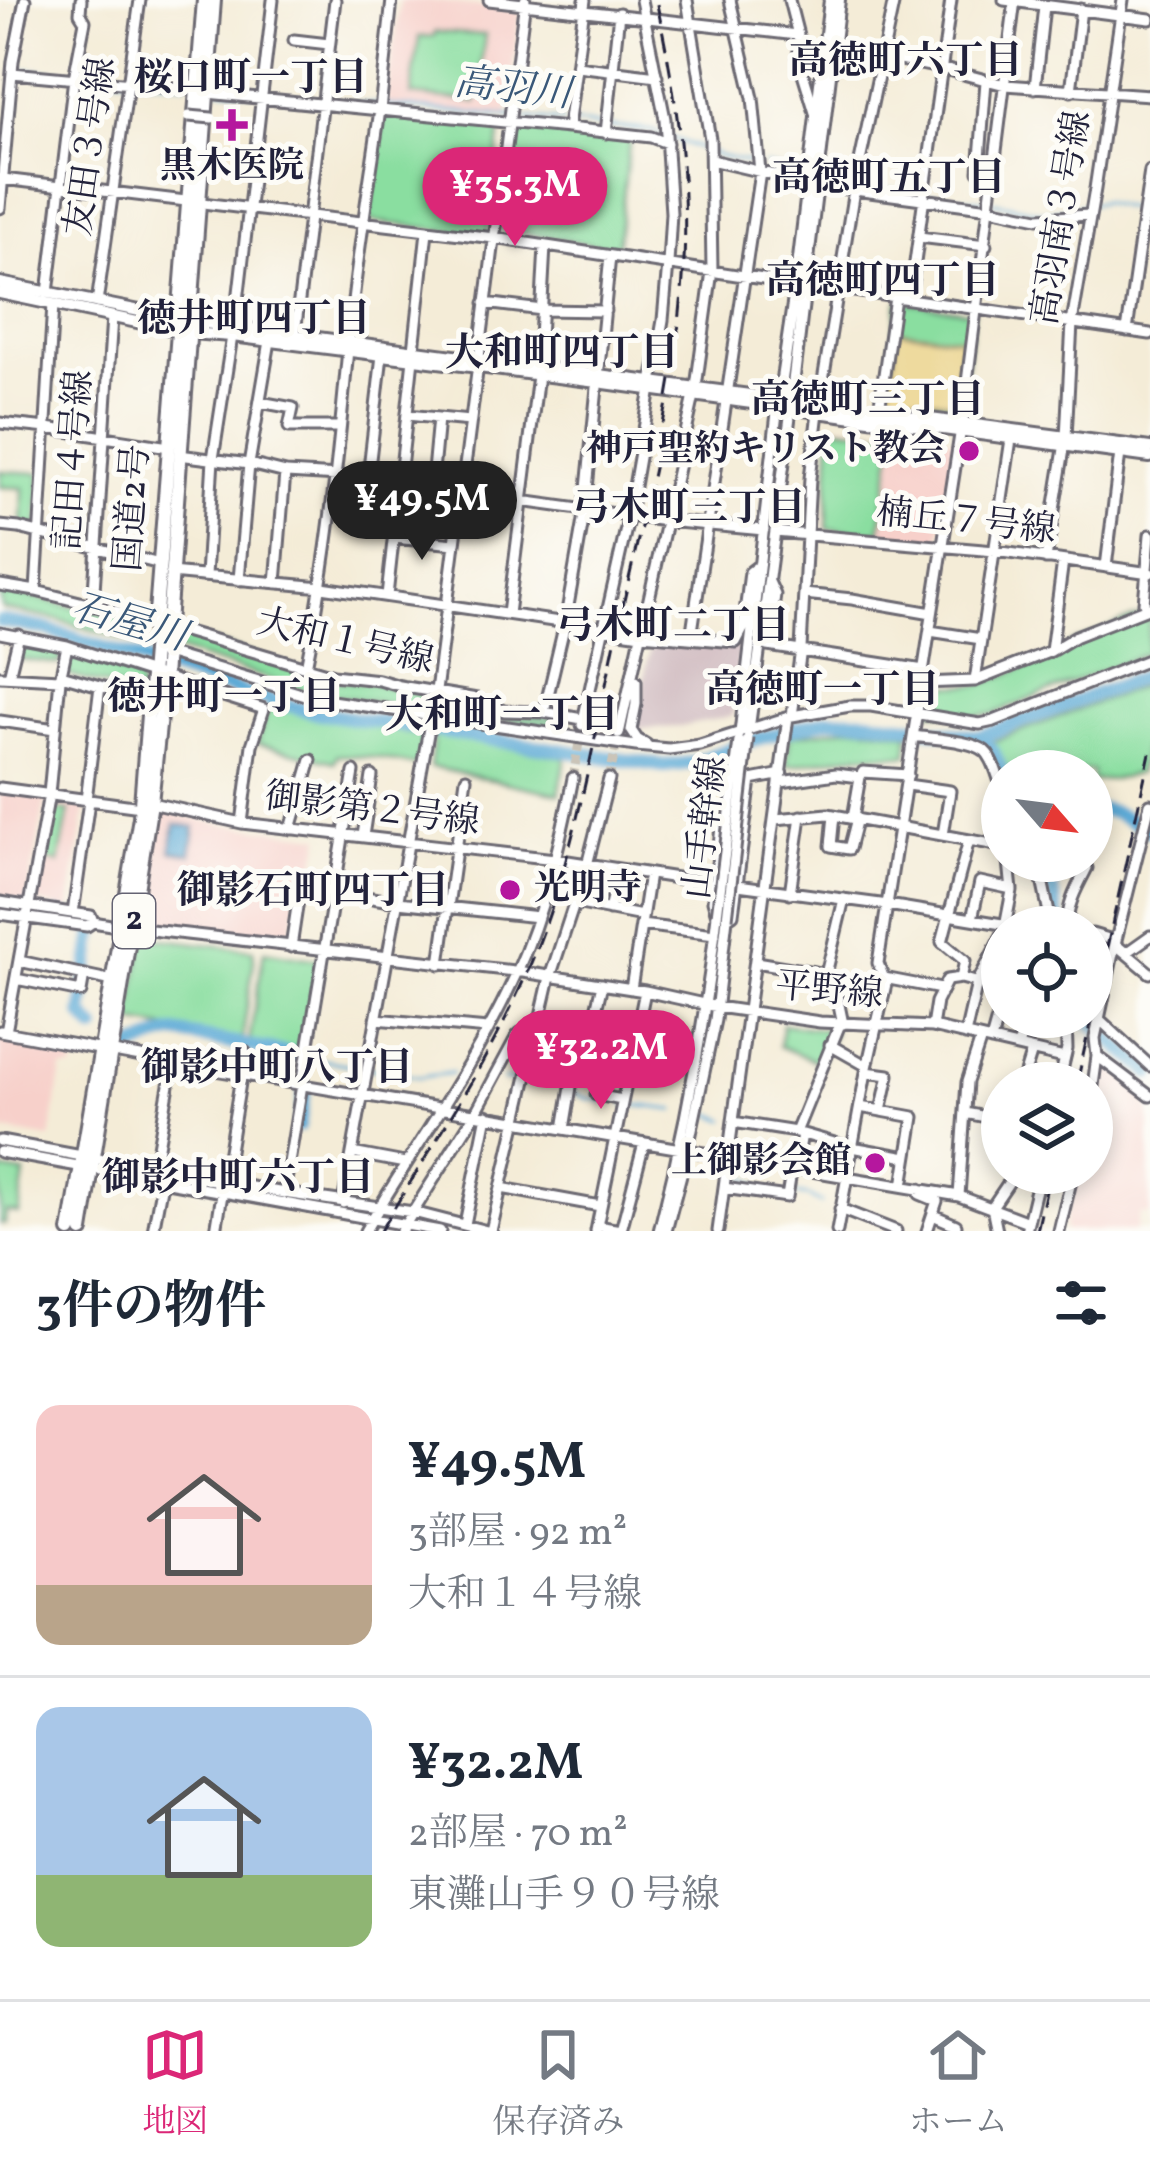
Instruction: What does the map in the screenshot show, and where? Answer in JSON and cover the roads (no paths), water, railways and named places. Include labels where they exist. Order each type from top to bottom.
[{"type":"highway","name":"国道2号","points":[[82,1231],[88,1162],[146,805],[202,92],[204,0]]},
{"type":"highway","name":"国道2号","points":[[202,92],[214,0]]},
{"type":"highway","name":"国道2号","points":[[146,805],[149,700],[158,665]]},
{"type":"highway","name":"国道2号","points":[[106,1050],[113,981],[128,927]]},
{"type":"highway","name":"国道2号","points":[[70,1231],[88,1162]]},
{"type":"main road","name":"山手幹線","points":[[785,404],[830,51],[830,0]]},
{"type":"main road","name":"山手幹線","points":[[813,184],[816,116],[839,0]]},
{"type":"main road","points":[[0,283],[112,317],[234,332],[295,334],[382,355],[413,354]]},
{"type":"main road","points":[[0,293],[97,303],[184,326]]},
{"type":"main road","points":[[234,332],[270,341],[348,346],[961,426],[1150,458]]},
{"type":"main road","points":[[818,407],[879,410],[1011,439],[1150,448]]},
{"type":"street","points":[[0,208],[13,67],[25,0]]},
{"type":"street","points":[[36,591],[50,299],[85,21],[81,0]]},
{"type":"street","name":"友田３号線","points":[[97,303],[140,0]]},
{"type":"street","points":[[206,576],[213,459],[251,208],[273,0]]},
{"type":"street","points":[[295,334],[335,0]]},
{"type":"street","points":[[306,667],[337,475],[348,346],[392,0]]},
{"type":"street","points":[[489,0],[585,5],[693,24],[784,33],[806,48],[881,56],[1005,86],[1150,95]]},
{"type":"street","points":[[602,627],[652,385],[668,264],[666,129],[641,0]]},
{"type":"street","points":[[625,732],[641,634],[696,391],[712,271],[711,157],[687,0]]},
{"type":"street","points":[[691,638],[760,168],[752,98],[730,0]]},
{"type":"street","points":[[789,0],[799,39],[798,57],[816,116]]},
{"type":"street","points":[[718,1231],[801,650],[818,407],[854,190],[894,0]]},
{"type":"street","points":[[910,299],[951,0]]},
{"type":"street","name":"高羽南３号線","points":[[1046,559],[1065,441],[1072,322],[1123,0]]},
{"type":"street","points":[[837,1231],[886,984],[878,963],[978,310],[1011,1],[1150,19]]},
{"type":"street","points":[[436,692],[525,2]]},
{"type":"street","points":[[569,125],[585,5]]},
{"type":"street","points":[[1035,88],[1044,6]]},
{"type":"street","points":[[1071,91],[1081,10]]},
{"type":"street","points":[[607,128],[619,13]]},
{"type":"street","points":[[294,40],[329,44]]},
{"type":"street","points":[[0,64],[202,92],[607,128],[667,143]]},
{"type":"street","points":[[577,67],[657,76]]},
{"type":"street","points":[[986,81],[979,171],[994,177]]},
{"type":"street","points":[[189,116],[212,118]]},
{"type":"street","points":[[711,157],[813,184],[990,204],[1038,218],[1090,215]]},
{"type":"street","points":[[1127,331],[1150,172]]},
{"type":"street","points":[[2,175],[494,238],[1150,334]]},
{"type":"street","points":[[387,596],[427,231]]},
{"type":"street","points":[[919,237],[986,244]]},
{"type":"street","points":[[508,614],[538,371],[545,246]]},
{"type":"street","points":[[544,712],[585,509],[610,256]]},
{"type":"street","points":[[879,410],[895,297]]},
{"type":"street","points":[[485,303],[605,311]]},
{"type":"street","name":"記田４号線","points":[[93,606],[112,317]]},
{"type":"street","points":[[239,580],[249,464],[270,341]]},
{"type":"street","points":[[368,477],[382,355]]},
{"type":"street","points":[[260,402],[292,408],[290,427],[340,427]]},
{"type":"street","name":"山手幹線","points":[[744,735],[769,581],[785,404]]},
{"type":"street","points":[[407,415],[470,421]]},
{"type":"street","points":[[432,482],[438,418]]},
{"type":"street","name":"楠丘７号線","points":[[0,423],[103,437],[285,472],[463,483],[521,501],[666,521],[943,545],[1147,572]]},
{"type":"street","points":[[975,681],[1011,439]]},
{"type":"street","points":[[1106,567],[1120,453]]},
{"type":"street","points":[[276,583],[285,472]]},
{"type":"street","points":[[0,526],[206,576],[322,587],[641,634],[736,642],[750,572],[759,565]]},
{"type":"street","name":"山手幹線","points":[[662,1231],[712,1006],[759,565],[770,531]]},
{"type":"street","points":[[922,683],[975,681],[1147,605],[1150,535]]},
{"type":"street","points":[[394,538],[455,544]]},
{"type":"street","points":[[1051,651],[1063,561]]},
{"type":"street","points":[[769,581],[775,595],[768,646],[924,670]]},
{"type":"street","name":"大和１号線","points":[[0,585],[161,623],[332,675],[380,680],[477,699],[504,711],[544,712],[582,722],[602,627]]},
{"type":"street","points":[[804,594],[932,613]]},
{"type":"street","points":[[930,631],[981,639]]},
{"type":"street","points":[[0,633],[430,726],[668,749],[788,727],[850,706],[871,706],[981,750]]},
{"type":"street","points":[[625,732],[637,704],[641,634]]},
{"type":"street","points":[[19,635],[5,676],[60,677],[149,700]]},
{"type":"street","points":[[67,646],[49,794],[3,1031],[959,1196],[1027,1226],[1035,1194]]},
{"type":"street","points":[[915,726],[994,721],[1150,659]]},
{"type":"street","points":[[158,665],[264,709],[252,745],[242,823]]},
{"type":"street","points":[[73,913],[100,686]]},
{"type":"street","points":[[0,721],[55,729]]},
{"type":"street","points":[[343,1203],[430,726]]},
{"type":"street","points":[[625,732],[651,747]]},
{"type":"street","points":[[292,829],[310,760]]},
{"type":"street","points":[[284,1193],[354,772]]},
{"type":"street","points":[[834,814],[831,846],[849,849],[863,772],[907,780],[950,791],[944,835]]},
{"type":"street","points":[[746,831],[721,827],[713,901],[722,916],[733,914],[746,831],[751,780],[836,774],[860,777]]},
{"type":"street","points":[[363,836],[372,776]]},
{"type":"street","points":[[440,964],[466,778]]},
{"type":"street","points":[[364,1231],[488,1029],[517,972],[538,917],[573,778]]},
{"type":"street","points":[[0,1152],[160,1173],[375,1214],[413,1212],[489,1231],[550,977],[587,865],[609,778]]},
{"type":"street","name":"御影第２号線","points":[[0,788],[715,884]]},
{"type":"street","points":[[1113,938],[1150,804]]},
{"type":"street","points":[[776,819],[834,814],[981,842]]},
{"type":"street","points":[[790,893],[801,817]]},
{"type":"street","points":[[961,978],[965,962],[942,942],[969,840]]},
{"type":"street","points":[[609,910],[620,870]]},
{"type":"street","points":[[631,989],[649,874]]},
{"type":"street","points":[[972,920],[980,882],[1012,889]]},
{"type":"street","points":[[1009,906],[1012,882]]},
{"type":"street","points":[[738,885],[888,904],[981,923]]},
{"type":"street","points":[[291,947],[300,886],[538,917]]},
{"type":"street","points":[[826,974],[844,899]]},
{"type":"street","points":[[0,902],[28,911],[87,926],[93,922],[91,916],[73,913],[28,911],[0,914]]},
{"type":"street","points":[[575,903],[715,934]]},
{"type":"street","name":"山手幹線","points":[[712,1006],[715,934],[722,916]]},
{"type":"street","name":"平野線","points":[[93,922],[517,972],[842,1024],[932,1027],[1064,1058]]},
{"type":"street","points":[[1126,953],[1150,936]]},
{"type":"street","points":[[1113,942],[1150,973]]},
{"type":"street","points":[[724,1189],[788,1193],[799,1133],[842,1024],[834,981],[826,974],[756,962]]},
{"type":"street","points":[[0,969],[113,981]]},
{"type":"street","points":[[17,970],[81,992],[86,976]]},
{"type":"street","points":[[965,1035],[981,974]]},
{"type":"street","points":[[884,978],[941,989]]},
{"type":"street","points":[[932,1027],[947,980],[961,978],[981,984]]},
{"type":"street","points":[[586,1053],[602,984]]},
{"type":"street","points":[[644,1143],[621,1230],[597,1228],[645,991]]},
{"type":"street","points":[[376,1019],[488,1029]]},
{"type":"street","points":[[404,1227],[481,1114],[517,1036],[536,1034]]},
{"type":"street","points":[[1113,1034],[1150,1066]]},
{"type":"street","points":[[1018,1047],[1021,1038]]},
{"type":"street","points":[[1063,1062],[1068,1038]]},
{"type":"street","points":[[1095,1038],[1096,1062]]},
{"type":"street","points":[[959,1196],[968,1074],[986,1040]]},
{"type":"street","points":[[830,1045],[867,1069],[889,1076],[881,1111]]},
{"type":"street","points":[[1029,1062],[1032,1051]]},
{"type":"street","points":[[216,1231],[245,1052]]},
{"type":"street","points":[[565,1129],[576,1057],[632,1052]]},
{"type":"street","points":[[603,1055],[596,1095],[622,1100]]},
{"type":"street","points":[[1097,1056],[1150,1096]]},
{"type":"street","points":[[153,1231],[173,1063]]},
{"type":"street","points":[[860,1107],[914,1117],[903,1186]]},
{"type":"street","points":[[964,1113],[981,1116]]},
{"type":"street","points":[[465,1224],[481,1114]]},
{"type":"street","points":[[733,1122],[908,1157]]},
{"type":"street","points":[[0,1141],[88,1162]]},
{"type":"street","points":[[352,1153],[405,1163]]},
{"type":"street","points":[[223,1187],[343,1203],[404,1227],[440,1231]]},
{"type":"street","points":[[501,1188],[600,1205]]},
{"type":"street","points":[[920,1189],[920,1194],[937,1201],[927,1231]]},
{"type":"street","points":[[997,1231],[992,1207],[1001,1194]]},
{"type":"street","points":[[1059,1231],[1068,1194]]},
{"type":"street","points":[[840,1209],[896,1231]]},
{"type":"street","points":[[933,1215],[956,1225],[953,1231]]},
{"type":"water","points":[[175,824],[195,827],[191,854],[171,851]]},
{"type":"waterway","name":"高羽川","points":[[16,69],[187,83]]},
{"type":"waterway","name":"高羽川","points":[[218,88],[258,93]]},
{"type":"waterway","name":"高羽川","points":[[268,94],[318,99]]},
{"type":"waterway","name":"高羽川","points":[[328,100],[563,122]]},
{"type":"waterway","name":"高羽川","points":[[573,123],[653,131],[755,164]]},
{"type":"waterway","name":"高羽川","points":[[765,165],[798,172]]},
{"type":"waterway","name":"高羽川","points":[[828,180],[850,183]]},
{"type":"waterway","name":"高羽川","points":[[874,187],[919,193]]},
{"type":"waterway","name":"高羽川","points":[[928,194],[984,200]]},
{"type":"waterway","name":"高羽川","points":[[994,202],[1043,212],[1101,202],[1135,210],[1150,206]]},
{"type":"waterway","name":"石屋川","points":[[0,621],[45,629],[313,712],[664,766],[691,763],[829,719],[869,720],[979,737],[1150,674]]},
{"type":"waterway","points":[[979,737],[992,750]]},
{"type":"waterway","points":[[1113,813],[1150,831]]},
{"type":"waterway","points":[[1050,882],[1056,906]]},
{"type":"waterway","points":[[0,907],[29,910]]},
{"type":"waterway","points":[[57,915],[87,920]]},
{"type":"waterway","points":[[94,931],[82,1014],[95,1029]]},
{"type":"waterway","points":[[126,1049],[175,1033],[296,1055]]},
{"type":"waterway","points":[[1109,1038],[1150,1073]]},
{"type":"waterway","points":[[311,1058],[420,1077],[452,1073]]},
{"type":"waterway","points":[[503,1080],[520,1081]]},
{"type":"waterway","points":[[529,1081],[566,1086]]},
{"type":"waterway","points":[[299,1126],[305,1089]]},
{"type":"waterway","points":[[574,1092],[604,1101]]},
{"type":"waterway","points":[[625,1104],[675,1110]]},
{"type":"waterway","points":[[707,1112],[726,1120]]},
{"type":"waterway","points":[[733,1173],[761,1189]]},
{"type":"waterway","points":[[789,1193],[821,1203]]},
{"type":"tunnel","points":[[573,778],[582,725]]},
{"type":"tunnel","points":[[609,779],[618,739]]},
{"type":"railway","points":[[380,1231],[478,1071],[513,1004],[557,891],[588,769],[657,455],[680,310],[685,228],[682,162],[656,0]]},
{"type":"railway","points":[[1082,1062],[1150,753]]},
{"type":"railway","points":[[1037,1231],[1045,1194]]},
{"type":"place","name":"黒木医院","points":[[232,125]]},
{"type":"place","name":"神戸聖約キリスト教会","points":[[969,451]]},
{"type":"place","name":"光明寺","points":[[510,890]]},
{"type":"place","name":"上御影会館","points":[[875,1163]]},
{"type":"district","name":"高徳町六丁目","points":[[906,63]]},
{"type":"district","name":"桜口町一丁目","points":[[251,80]]},
{"type":"district","name":"高徳町五丁目","points":[[889,180]]},
{"type":"district","name":"高徳町四丁目","points":[[883,283]]},
{"type":"district","name":"徳井町四丁目","points":[[254,321]]},
{"type":"district","name":"大和町四丁目","points":[[562,355]]},
{"type":"district","name":"高徳町三丁目","points":[[868,402]]},
{"type":"district","name":"弓木町三丁目","points":[[689,510]]},
{"type":"district","name":"弓木町二丁目","points":[[673,628]]},
{"type":"district","name":"高徳町一丁目","points":[[823,692]]},
{"type":"district","name":"徳井町一丁目","points":[[224,699]]},
{"type":"district","name":"大和町一丁目","points":[[502,717]]},
{"type":"district","name":"御影石町四丁目","points":[[313,893]]},
{"type":"district","name":"御影中町八丁目","points":[[277,1070]]},
{"type":"district","name":"御影中町六丁目","points":[[238,1180]]}]
